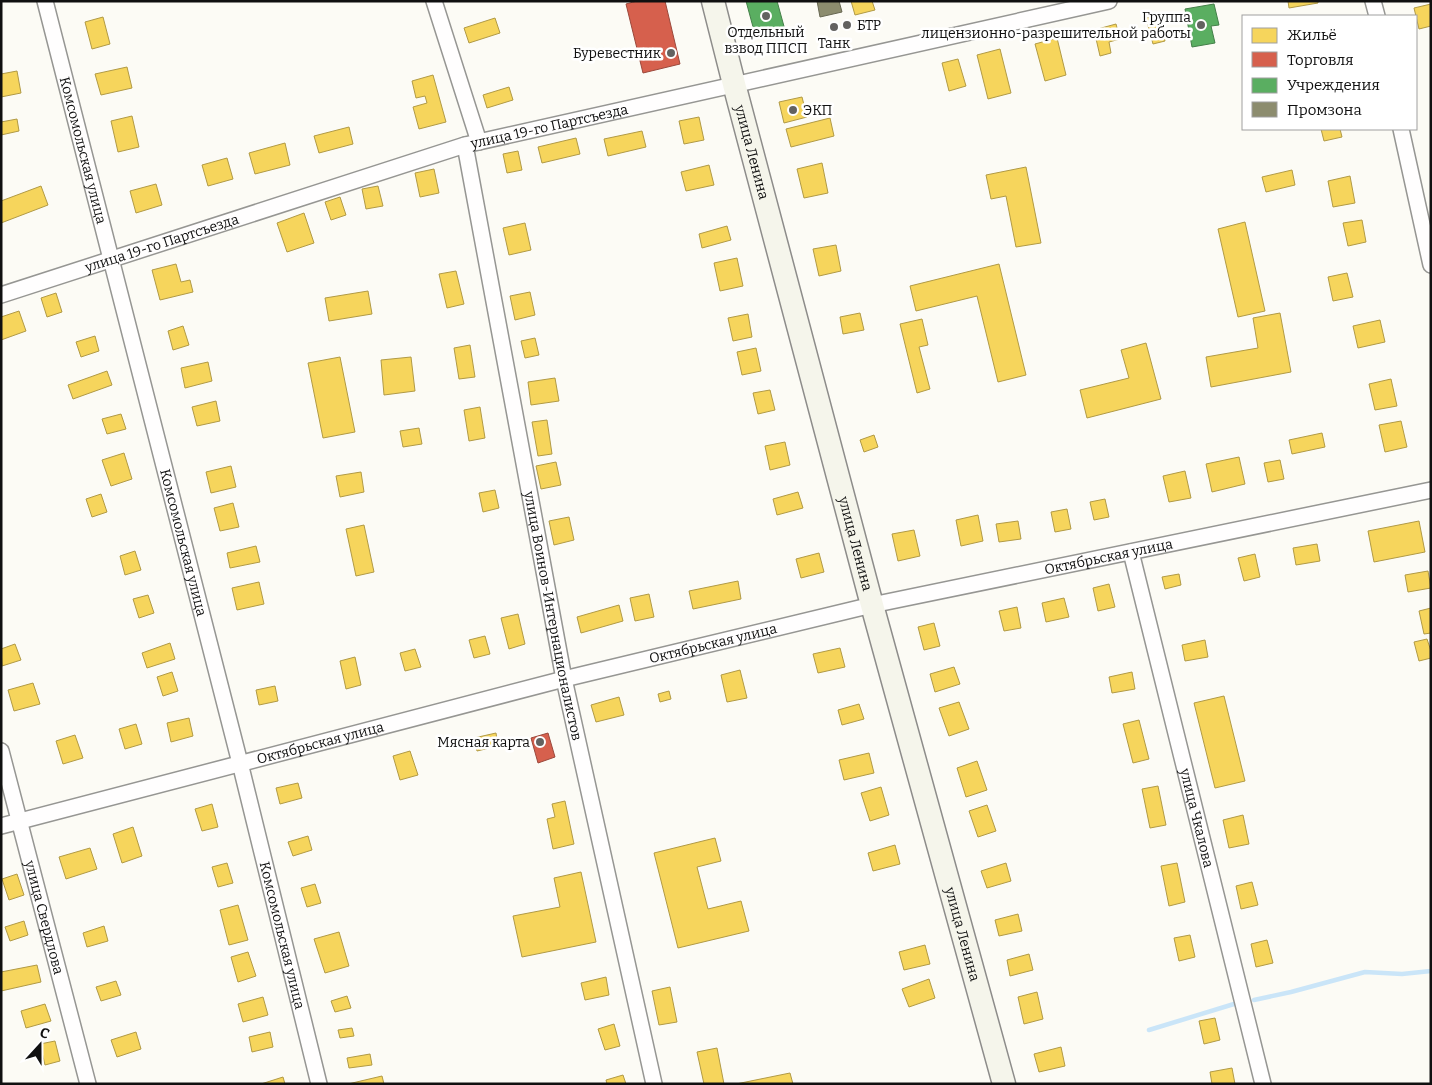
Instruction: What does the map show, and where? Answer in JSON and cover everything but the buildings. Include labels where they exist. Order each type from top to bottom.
[{"type":"main road","name":"улица Ленина","points":[[713,1],[872,605],[1004,1084]]},
{"type":"street","name":"Комсомольская улица","points":[[45,1],[240,763],[319,1084]]},
{"type":"street","name":"улица Воинов-Интернационалистов","points":[[434,1],[472,143],[564,679],[654,1084]]},
{"type":"street","name":"улица 19-го Партсъезда","points":[[1,295],[472,143],[1109,1]]},
{"type":"street","points":[[1373,1],[1376,15]]},
{"type":"street","points":[[1401,130],[1431,265]]},
{"type":"street","name":"Октябрьская улица","points":[[1,826],[564,679],[872,605],[1431,490]]},
{"type":"street","name":"улица Чкалова","points":[[1131,552],[1263,1084]]},
{"type":"street","name":"улица Свердлова","points":[[1,751],[88,1084]]},
{"type":"waterway","points":[[1254,1000],[1365,972],[1402,974],[1431,971]]},
{"type":"waterway","points":[[1149,1030],[1234,1004]]},
{"type":"place","name":"Отдельный взвод ППСП","points":[[766,16]]},
{"type":"place","name":"БТР","points":[[847,25]]},
{"type":"place","name":"Группа лицензионно-разрешительной работы","points":[[1201,25]]},
{"type":"place","name":"Танк","points":[[834,27]]},
{"type":"place","name":"Буревестник","points":[[671,53]]},
{"type":"place","name":"ЭКП","points":[[793,110]]},
{"type":"place","name":"Мясная карта","points":[[540,742]]}]
